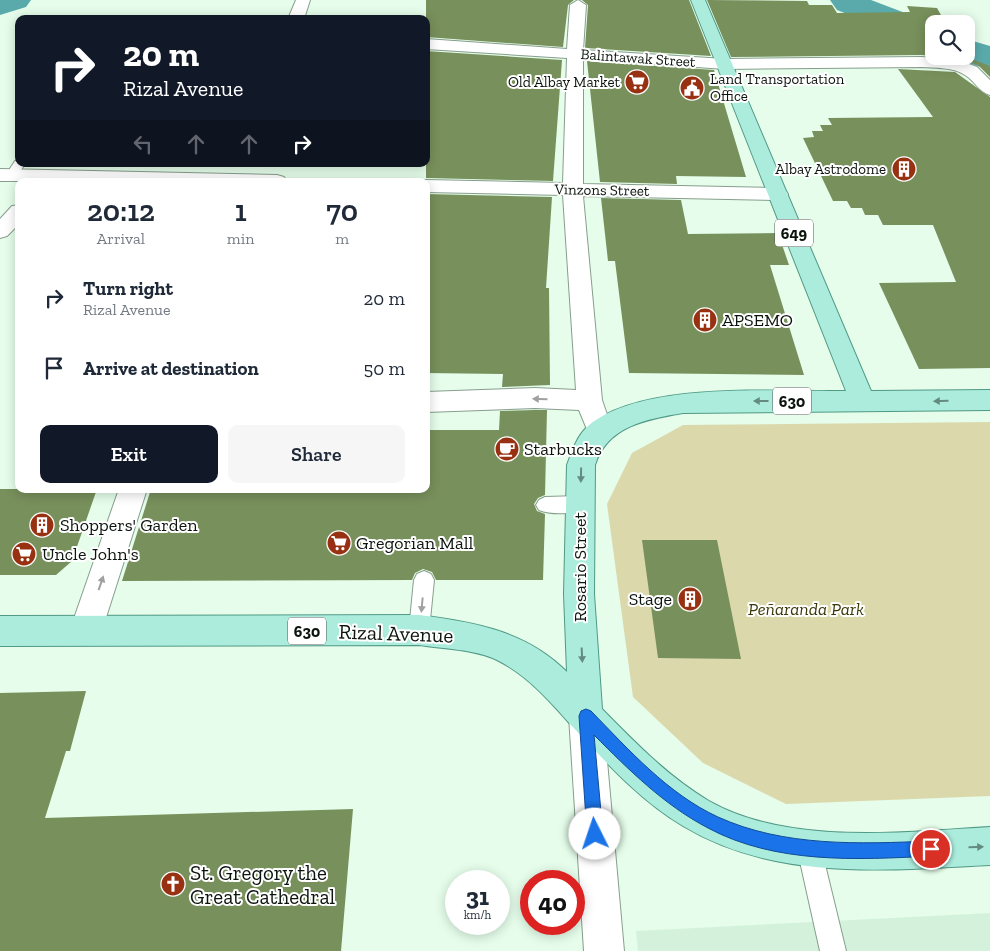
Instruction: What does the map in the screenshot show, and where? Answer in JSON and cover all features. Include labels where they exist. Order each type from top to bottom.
[{"type":"main road","name":"649","points":[[698,0],[863,402]]},
{"type":"main road","name":"630","points":[[600,432],[649,408],[683,402],[990,400]]},
{"type":"main road","name":"Rosario Street","points":[[586,716],[579,594],[581,465],[588,446],[600,432]]},
{"type":"main road","name":"Rizal Avenue","points":[[0,631],[420,630],[466,636],[507,648],[532,663],[557,682],[586,716],[635,766],[674,799],[714,823],[766,842],[809,848],[872,851],[990,846]]},
{"type":"street","points":[[297,15],[303,0]]},
{"type":"street","points":[[578,5],[575,54],[573,190],[589,400],[600,432]]},
{"type":"street","name":"Balintawak Street","points":[[430,44],[725,64],[922,62],[955,65],[971,71],[990,90]]},
{"type":"street","points":[[10,172],[39,178]]},
{"type":"street","points":[[125,178],[239,175],[258,178]]},
{"type":"street","name":"Vinzons Street","points":[[430,186],[778,194]]},
{"type":"street","points":[[0,231],[15,215]]},
{"type":"street","points":[[430,402],[535,398],[589,400]]},
{"type":"street","points":[[86,630],[132,493]]},
{"type":"street","name":"Rosario Street","points":[[586,716],[604,951]]},
{"type":"lane","points":[[545,505],[580,504]]},
{"type":"lane","points":[[420,630],[424,580]]},
{"type":"lane","points":[[809,848],[833,951]]},
{"type":"shaded area","points":[[990,913],[990,951],[638,951],[636,931]]},
{"type":"green space","name":"Peñaranda Park","points":[[990,422],[990,796],[786,804],[703,763],[633,697],[607,504],[632,453],[683,425]]},
{"type":"building","points":[[426,0],[574,0],[568,5],[563,47],[430,37],[430,15],[426,15]]},
{"type":"building","points":[[582,0],[689,0],[711,56],[585,48],[588,5]]},
{"type":"building","points":[[707,0],[807,1],[809,5],[832,5],[837,13],[910,12],[907,6],[937,8],[941,15],[925,15],[925,55],[731,57]]},
{"type":"building","points":[[430,51],[562,60],[553,181],[426,178],[426,167],[430,167]]},
{"type":"building","points":[[975,60],[990,66],[990,77],[975,64]]},
{"type":"building","points":[[587,61],[714,70],[746,177],[676,176],[677,184],[600,182]]},
{"type":"building","points":[[898,69],[955,72],[990,97],[990,368],[919,369],[879,283],[956,282],[933,225],[883,225],[878,215],[865,215],[862,208],[851,208],[847,201],[833,201],[803,138],[814,137],[812,131],[823,131],[820,125],[832,125],[828,118],[933,117]]},
{"type":"building","points":[[430,194],[552,197],[546,288],[549,288],[550,385],[502,387],[503,374],[430,373]]},
{"type":"building","name":"APSEMO","points":[[601,198],[681,200],[688,234],[778,233],[789,265],[770,265],[804,375],[629,373],[615,261],[608,261]]},
{"type":"building","name":"Gregorian Mall","points":[[547,410],[545,495],[538,498],[534,504],[537,511],[545,514],[543,580],[436,580],[432,572],[423,569],[415,573],[412,580],[122,581],[150,493],[430,493],[430,430],[499,430],[500,411]]},
{"type":"building","name":"Shoppers' Garden","points":[[0,489],[15,489],[15,493],[96,493],[72,561],[56,575],[0,575]]},
{"type":"building","name":"Stage","points":[[642,540],[717,540],[741,659],[658,658]]},
{"type":"building","name":"St. Gregory the Great Cathedral","points":[[86,691],[70,751],[66,751],[45,818],[353,809],[341,951],[0,951],[0,693]]},
{"type":"waterway","points":[[0,5],[14,0]]},
{"type":"waterway","points":[[847,0],[849,3],[925,33]]},
{"type":"waterway","points":[[975,53],[990,59]]},
{"type":"place","name":"Old Albay Market","points":[[637,82]]},
{"type":"place","name":"Land Transportation Office","points":[[692,88]]},
{"type":"place","name":"Albay Astrodome","points":[[904,169]]},
{"type":"place","name":"APSEMO","points":[[705,320]]},
{"type":"place","name":"Starbucks","points":[[507,449]]},
{"type":"place","name":"Shoppers' Garden","points":[[42,525]]},
{"type":"place","name":"Gregorian Mall","points":[[339,543]]},
{"type":"place","name":"Uncle John's","points":[[24,554]]},
{"type":"place","name":"Stage","points":[[690,599]]},
{"type":"place","name":"St. Gregory the Great Cathedral","points":[[173,884]]},
{"type":"route","points":[[595,834],[586,716],[635,766],[674,799],[714,823],[766,842],[809,848],[872,851],[931,849]]}]
